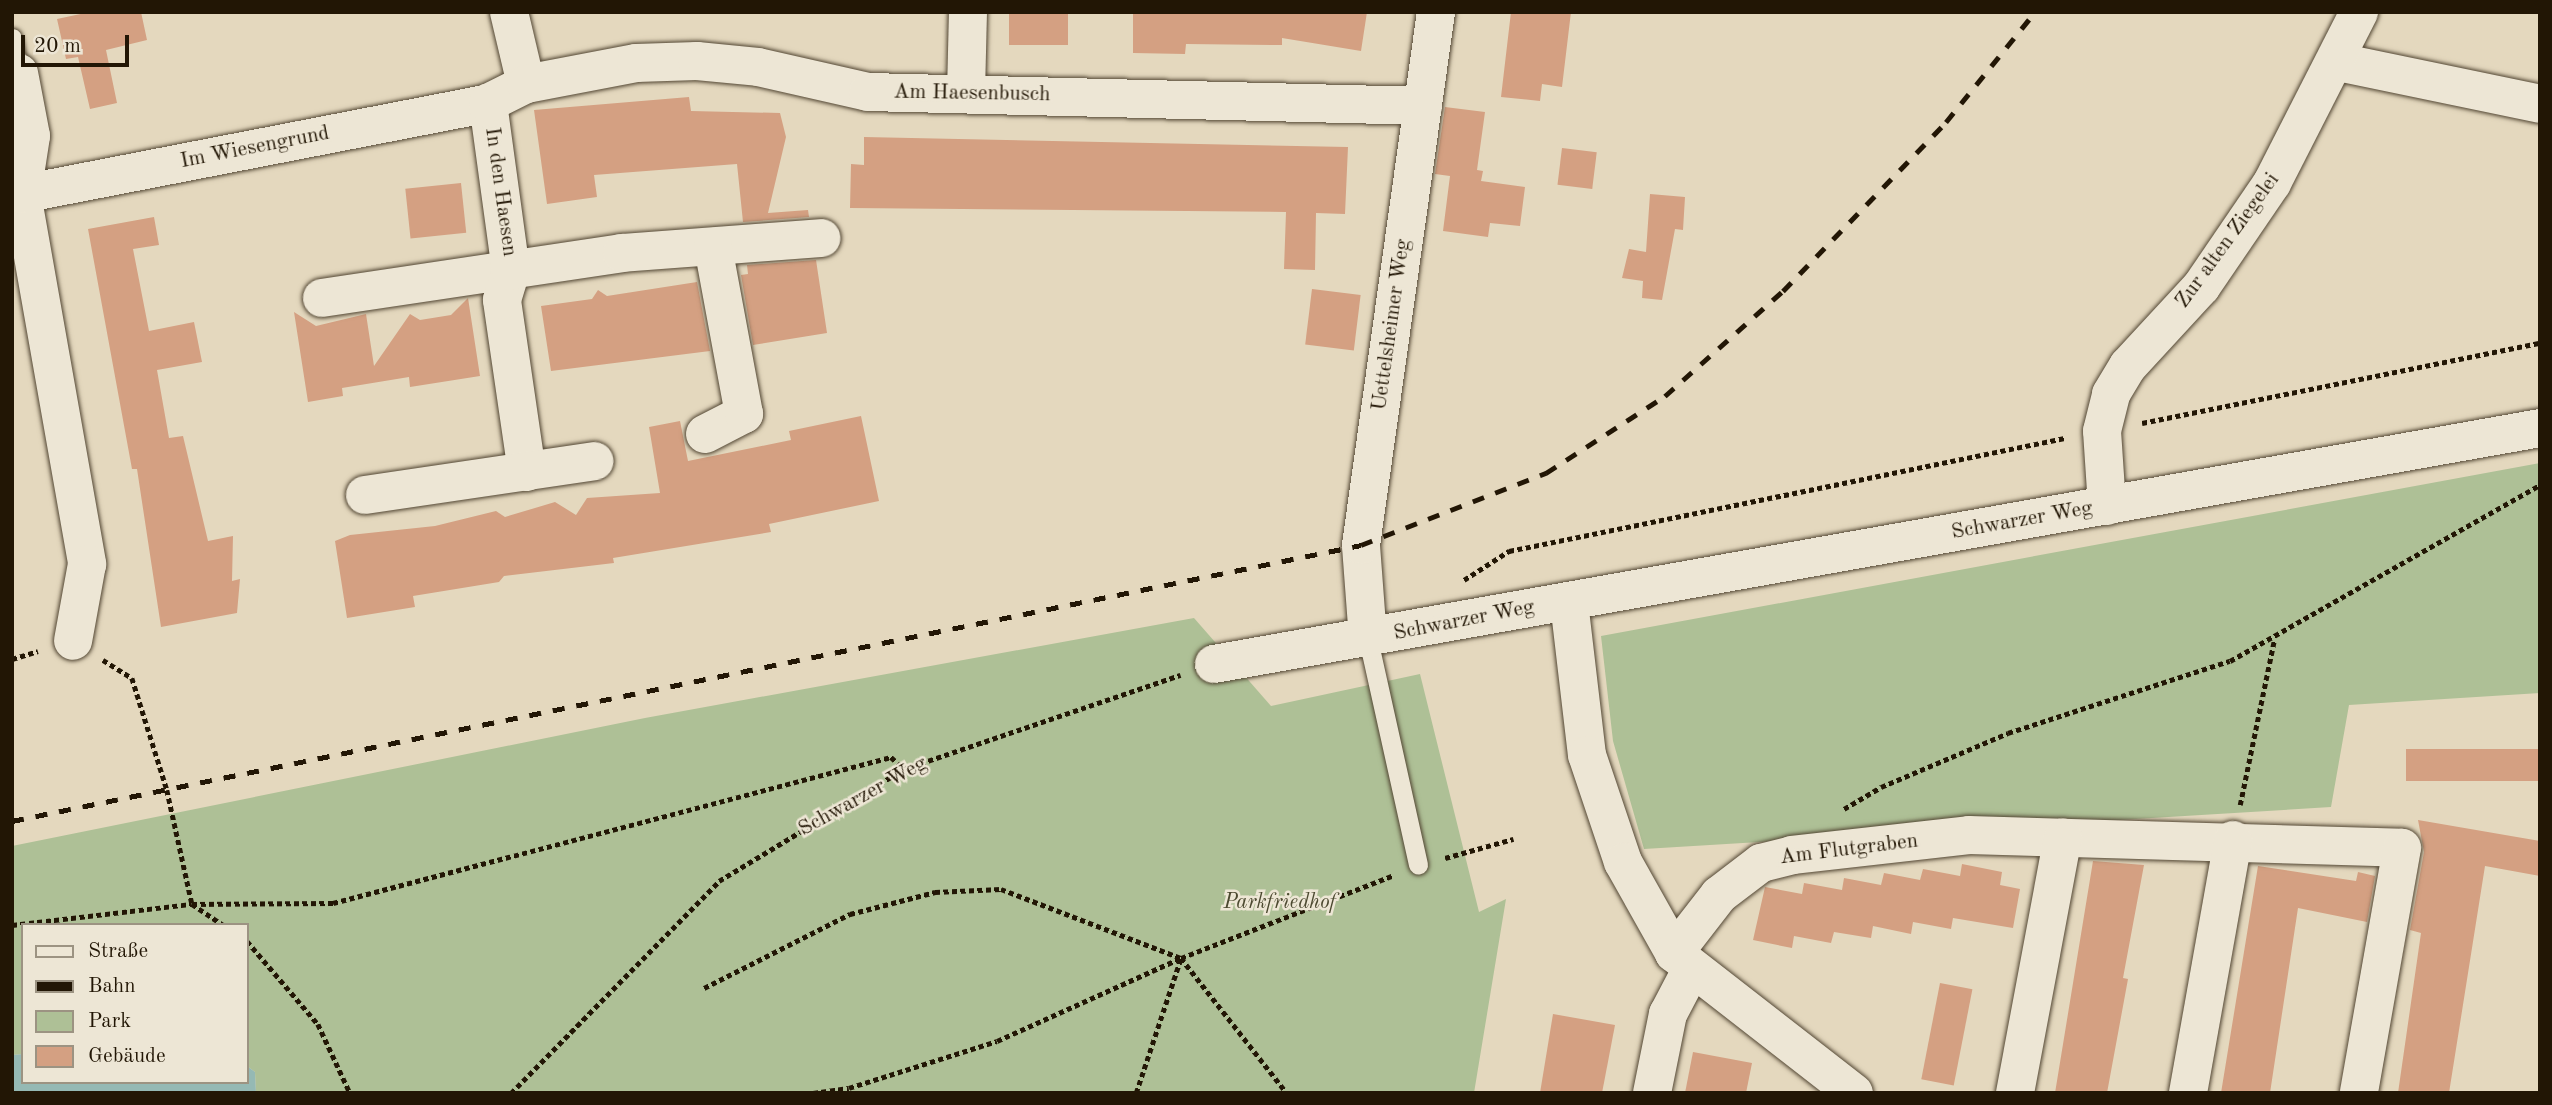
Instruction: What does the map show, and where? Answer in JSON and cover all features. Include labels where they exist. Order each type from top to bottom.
[{"type":"street","points":[[509,12],[526,84]]},
{"type":"street","points":[[966,93],[968,12]]},
{"type":"street","name":"Uettelsheimer Weg","points":[[1368,639],[1361,545],[1436,12]]},
{"type":"street","name":"Zur alten Ziegelei","points":[[2107,506],[2102,431],[2111,394],[2122,376],[2201,287],[2257,206],[2338,62],[2359,12]]},
{"type":"street","points":[[16,55],[31,136],[17,192],[87,564],[73,640]]},
{"type":"street","name":"Am Haesenbusch","points":[[526,84],[636,63],[697,61],[758,67],[868,92],[1423,106]]},
{"type":"street","points":[[2338,62],[2540,104]]},
{"type":"street","name":"In den Haesen","points":[[526,84],[488,103],[511,271],[502,300],[527,472]]},
{"type":"street","name":"Im Wiesengrund","points":[[17,192],[488,103]]},
{"type":"street","points":[[705,434],[744,414],[712,247],[821,238]]},
{"type":"street","name":"In den Haesen","points":[[322,298],[622,253],[712,247]]},
{"type":"street","name":"Schwarzer Weg","points":[[1214,664],[1368,639],[2540,428]]},
{"type":"street","points":[[365,495],[595,461]]},
{"type":"street","points":[[1569,602],[1587,754],[1623,862],[1682,962],[1854,1093]]},
{"type":"street","name":"Am Flutgraben","points":[[1652,1093],[1682,962],[1719,895],[1761,863],[1969,835],[2233,840],[2402,848],[2359,1093]]},
{"type":"street","points":[[2015,1093],[2063,837]]},
{"type":"street","points":[[2188,1093],[2233,840]]},
{"type":"lane","points":[[1368,639],[1419,865]]},
{"type":"path","points":[[1450,588],[1509,551],[2540,343]]},
{"type":"path","points":[[1837,814],[1881,787],[2008,733],[2230,661],[2274,640],[2540,485]]},
{"type":"path","points":[[73,640],[132,678],[166,790],[192,904],[220,923]]},
{"type":"path","points":[[2233,840],[2274,640]]},
{"type":"path","name":"Schwarzer Weg","points":[[511,1093],[719,881],[904,769],[1214,664]]},
{"type":"path","points":[[29,923],[192,904],[333,903],[891,757],[904,769]]},
{"type":"path","points":[[813,1093],[849,1088],[997,1041],[1181,958],[1419,865],[1513,839]]},
{"type":"path","points":[[704,988],[850,914],[935,892],[1001,890],[1181,958],[1287,1093]]},
{"type":"path","points":[[248,942],[317,1024],[350,1093]]},
{"type":"path","points":[[1136,1093],[1181,958]]},
{"type":"green space","points":[[2540,463],[2540,693],[2349,705],[2331,807],[1644,849],[1613,741],[1601,636]]},
{"type":"green space","name":"Parkfriedhof","points":[[1194,618],[1271,706],[1420,674],[1479,912],[1506,899],[1474,1093],[256,1093],[255,1072],[248,1067],[248,923],[21,923],[21,1054],[12,1055],[12,846],[645,718]]},
{"type":"water","points":[[21,1054],[21,1084],[248,1084],[248,1067],[255,1072],[256,1093],[12,1093],[12,1055]]},
{"type":"building","points":[[90,12],[141,12],[147,40],[106,50],[117,103],[90,109],[78,57],[66,59],[57,19]]},
{"type":"building","points":[[1009,12],[1068,12],[1068,45],[1009,45]]},
{"type":"building","points":[[1133,12],[1367,12],[1361,51],[1282,38],[1282,45],[1186,44],[1185,54],[1133,53]]},
{"type":"building","points":[[1511,12],[1571,12],[1562,87],[1542,84],[1540,101],[1501,97]]},
{"type":"building","points":[[689,97],[691,111],[780,113],[786,137],[768,213],[808,210],[809,217],[743,222],[737,164],[594,175],[597,197],[547,204],[534,110]]},
{"type":"building","points":[[1445,107],[1485,112],[1477,170],[1483,171],[1481,181],[1525,187],[1520,226],[1490,223],[1488,237],[1443,231],[1450,176],[1435,174]]},
{"type":"building","points":[[864,137],[1348,147],[1345,214],[1316,213],[1315,270],[1284,269],[1286,212],[850,208],[851,164],[864,165]]},
{"type":"building","points":[[1562,148],[1597,152],[1592,189],[1557,185]]},
{"type":"building","points":[[461,183],[466,233],[411,239],[405,189]]},
{"type":"building","points":[[1650,194],[1685,197],[1683,230],[1675,229],[1662,300],[1642,298],[1643,281],[1622,278],[1629,249],[1646,252]]},
{"type":"building","points":[[154,217],[159,245],[133,249],[149,331],[194,322],[202,362],[157,370],[169,438],[183,436],[208,541],[233,536],[232,581],[240,579],[237,613],[161,627],[137,469],[132,469],[88,229]]},
{"type":"building","points":[[816,260],[827,333],[753,345],[741,275],[748,274],[747,265]]},
{"type":"building","points":[[697,282],[710,351],[551,371],[541,306],[592,299],[598,290],[607,296]]},
{"type":"building","points":[[1312,289],[1361,295],[1354,351],[1305,345]]},
{"type":"building","points":[[468,298],[480,376],[410,387],[409,377],[342,388],[343,396],[308,402],[294,312],[316,326],[366,314],[374,366],[410,314],[420,320],[451,315]]},
{"type":"building","points":[[861,416],[879,501],[769,524],[771,532],[613,558],[614,563],[504,576],[499,582],[413,596],[415,607],[347,618],[335,541],[350,535],[435,526],[496,511],[505,517],[555,502],[576,515],[587,498],[660,493],[649,427],[680,421],[688,461],[791,440],[789,431]]},
{"type":"building","points":[[2406,749],[2540,749],[2540,781],[2406,781]]},
{"type":"building","points":[[2418,820],[2540,841],[2540,876],[2485,866],[2449,1093],[2398,1093],[2421,933],[2410,930],[2424,852]]},
{"type":"building","points":[[2093,861],[2144,865],[2123,978],[2128,979],[2107,1093],[2055,1093]]},
{"type":"building","points":[[1962,864],[2002,872],[2000,885],[2020,889],[2013,928],[1953,918],[1951,929],[1913,922],[1911,934],[1873,926],[1871,938],[1834,932],[1831,943],[1794,936],[1792,948],[1753,940],[1765,887],[1802,894],[1804,883],[1842,890],[1844,878],[1881,885],[1884,873],[1920,880],[1923,869],[1960,876]]},
{"type":"building","points":[[2258,866],[2356,881],[2358,872],[2375,876],[2367,922],[2298,908],[2270,1093],[2221,1093]]},
{"type":"building","points":[[1940,983],[1972,989],[1954,1085],[1921,1079]]},
{"type":"building","points":[[1553,1014],[1615,1025],[1602,1093],[1540,1093]]},
{"type":"building","points":[[1693,1052],[1752,1063],[1746,1093],[1685,1093]]},
{"type":"railway","points":[[12,821],[1361,545],[1546,473],[1665,396],[1783,291],[1946,122],[2035,12]]}]
